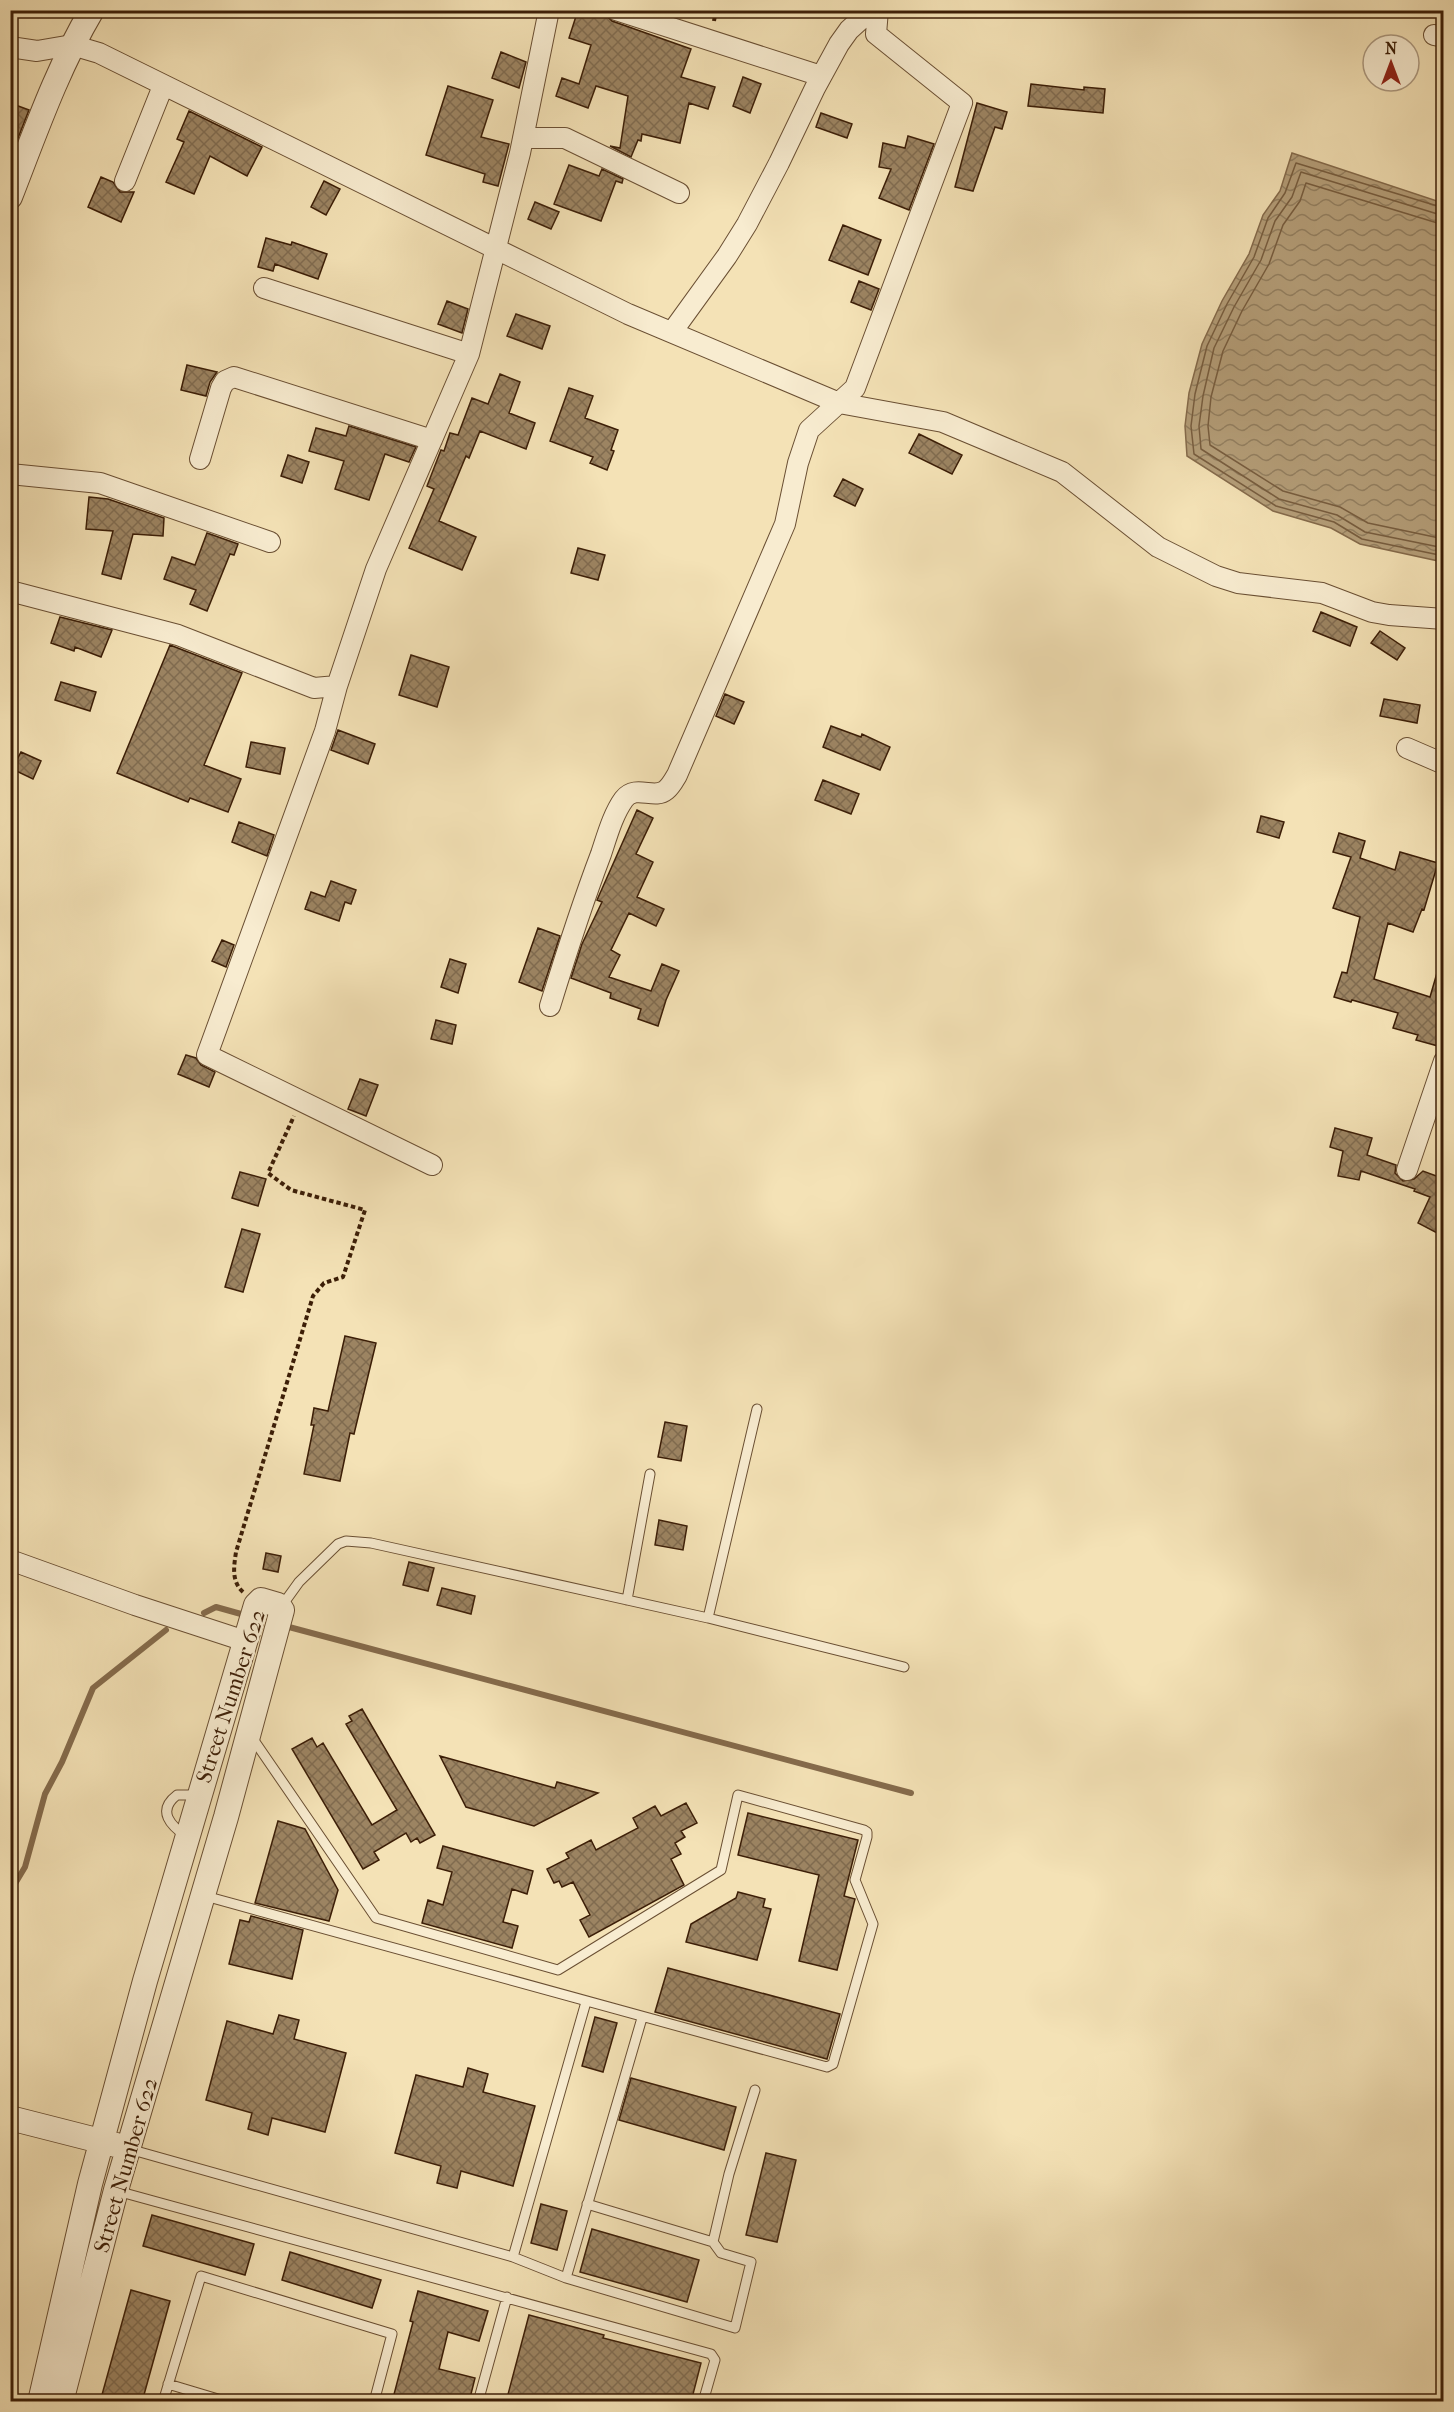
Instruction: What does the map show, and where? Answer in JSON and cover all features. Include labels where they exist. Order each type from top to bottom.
[{"type":"street","points":[[10,197],[42,112],[72,45],[92,10]]},
{"type":"street","points":[[432,1165],[207,1054],[325,731],[337,686],[376,569],[469,354],[496,250],[549,10]]},
{"type":"street","points":[[616,10],[821,76]]},
{"type":"street","points":[[672,332],[727,256],[747,224],[821,76],[849,30],[871,10]]},
{"type":"street","points":[[550,1005],[580,907],[611,826],[624,799],[637,791],[661,793],[668,789],[677,775],[785,524],[798,463],[809,430],[855,388],[962,102],[876,34],[878,10]]},
{"type":"street","points":[[10,47],[37,51],[72,45],[99,53],[628,314],[839,403],[943,422],[1062,471],[1158,547],[1216,576],[1238,583],[1322,593],[1372,612],[1443,619]]},
{"type":"street","points":[[125,181],[163,86]]},
{"type":"street","points":[[522,138],[565,138],[679,194]]},
{"type":"street","points":[[264,288],[469,354]]},
{"type":"street","points":[[200,459],[221,388],[225,381],[234,377],[432,440]]},
{"type":"street","points":[[10,474],[100,483],[270,542]]},
{"type":"street","points":[[10,591],[178,634],[314,687],[337,686]]},
{"type":"street","points":[[1407,748],[1443,764]]},
{"type":"street","points":[[1407,1170],[1443,1061]]},
{"type":"street","points":[[10,1560],[135,1605],[245,1641]]},
{"type":"street","name":"Street Number 622","points":[[40,2402],[102,2141],[145,1981],[245,1641],[256,1605],[261,1600],[281,1607],[250,1733],[116,2190],[61,2402]]},
{"type":"street","points":[[197,1802],[226,1817]]},
{"type":"street","points":[[10,2118],[128,2149]]},
{"type":"lane","points":[[708,1618],[756,1409]]},
{"type":"lane","points":[[627,1600],[650,1474]]},
{"type":"lane","points":[[281,1607],[299,1582],[338,1544],[370,1543],[708,1618],[904,1666]]},
{"type":"lane","points":[[202,1896],[642,2018],[830,2067],[873,1924],[855,1880],[867,1832],[738,1794],[721,1870],[558,1970],[376,1918],[250,1733]]},
{"type":"lane","points":[[513,2257],[586,2002]]},
{"type":"lane","points":[[566,2278],[642,2018]]},
{"type":"lane","points":[[713,2242],[729,2174],[755,2090]]},
{"type":"lane","points":[[128,2149],[513,2257],[566,2278],[735,2328],[751,2262],[721,2253],[713,2242],[587,2204]]},
{"type":"lane","points":[[116,2190],[711,2354],[715,2360],[703,2402]]},
{"type":"lane","points":[[163,2402],[201,2276],[392,2334],[374,2402]]},
{"type":"lane","points":[[478,2402],[507,2297]]},
{"type":"lane","points":[[168,2384],[228,2402]]},
{"type":"path","points":[[256,1605],[239,1588],[234,1572],[236,1552],[313,1296],[324,1283],[343,1277],[364,1210],[291,1190],[268,1173],[302,1101]]},
{"type":"water","points":[[1292,153],[1443,203],[1443,562],[1360,544],[1331,528],[1273,511],[1187,456],[1185,426],[1189,393],[1202,344],[1222,301],[1249,254],[1263,215],[1280,191]]},
{"type":"building","points":[[578,10],[595,10],[605,14],[612,21],[691,49],[681,77],[715,87],[708,109],[689,103],[680,143],[642,134],[641,141],[638,140],[631,157],[610,146],[620,148],[628,96],[596,86],[588,108],[556,96],[562,78],[579,84],[591,45],[569,38]]},
{"type":"building","points":[[501,52],[526,62],[519,88],[492,78]]},
{"type":"building","points":[[743,77],[761,84],[750,113],[733,106]]},
{"type":"building","points":[[1031,84],[1084,90],[1084,87],[1105,89],[1103,113],[1028,106]]},
{"type":"building","points":[[448,86],[493,100],[481,137],[509,144],[498,186],[483,182],[485,174],[426,155]]},
{"type":"building","points":[[10,103],[29,110],[11,156],[10,156]]},
{"type":"building","points":[[977,103],[1007,112],[1002,129],[995,127],[973,191],[955,187]]},
{"type":"building","points":[[189,111],[262,147],[247,176],[210,156],[194,194],[166,182],[184,142],[177,139]]},
{"type":"building","points":[[821,113],[852,124],[847,138],[816,127]]},
{"type":"building","points":[[908,136],[934,144],[909,210],[879,198],[891,169],[879,167],[883,143],[905,148]]},
{"type":"building","points":[[569,165],[599,176],[602,169],[623,179],[622,183],[616,181],[601,221],[554,204]]},
{"type":"building","points":[[101,177],[113,182],[120,192],[134,192],[121,222],[88,207]]},
{"type":"building","points":[[324,181],[340,189],[326,215],[311,207]]},
{"type":"building","points":[[535,202],[559,212],[551,229],[528,219]]},
{"type":"building","points":[[843,225],[881,240],[868,275],[829,260]]},
{"type":"building","points":[[266,238],[291,245],[292,242],[327,254],[318,279],[275,264],[273,271],[258,267]]},
{"type":"building","points":[[859,281],[879,289],[871,310],[851,302]]},
{"type":"building","points":[[447,301],[468,309],[462,333],[438,324]]},
{"type":"building","points":[[516,314],[550,326],[542,349],[507,336]]},
{"type":"building","points":[[187,365],[217,372],[210,382],[206,396],[181,390]]},
{"type":"building","points":[[500,374],[520,382],[509,413],[535,423],[526,449],[480,431],[469,458],[466,456],[439,521],[476,537],[462,570],[409,548],[434,489],[427,486],[441,450],[444,451],[450,433],[458,435],[472,398],[488,404]]},
{"type":"building","points":[[569,388],[593,396],[585,418],[618,430],[607,470],[590,463],[593,457],[550,441]]},
{"type":"building","points":[[349,426],[416,447],[409,462],[385,454],[369,500],[335,489],[344,461],[309,451],[316,428],[346,436]]},
{"type":"building","points":[[919,434],[962,455],[952,474],[909,453]]},
{"type":"building","points":[[288,455],[309,462],[302,483],[281,476]]},
{"type":"building","points":[[843,479],[863,489],[855,506],[834,496]]},
{"type":"building","points":[[89,497],[108,499],[164,518],[163,536],[133,534],[121,579],[102,574],[113,531],[86,529]]},
{"type":"building","points":[[207,533],[238,544],[234,555],[230,554],[207,611],[190,604],[196,590],[164,579],[172,557],[195,565]]},
{"type":"building","points":[[578,548],[605,555],[598,580],[571,573]]},
{"type":"building","points":[[1321,612],[1357,627],[1350,646],[1313,631]]},
{"type":"building","points":[[60,617],[112,630],[101,657],[75,647],[74,651],[51,643]]},
{"type":"building","points":[[1380,631],[1405,648],[1397,660],[1371,643]]},
{"type":"building","points":[[170,645],[242,673],[204,765],[241,779],[228,812],[190,798],[188,802],[117,773]]},
{"type":"building","points":[[411,655],[449,667],[437,707],[399,695]]},
{"type":"building","points":[[61,682],[96,692],[90,711],[55,700]]},
{"type":"building","points":[[725,694],[744,702],[734,724],[716,716]]},
{"type":"building","points":[[1384,699],[1420,705],[1417,723],[1380,716]]},
{"type":"building","points":[[831,726],[861,737],[862,734],[890,747],[880,770],[823,747]]},
{"type":"building","points":[[338,730],[375,744],[368,764],[331,750]]},
{"type":"building","points":[[251,742],[285,748],[280,774],[246,767]]},
{"type":"building","points":[[21,752],[41,761],[33,779],[12,769]]},
{"type":"building","points":[[823,780],[859,794],[851,814],[815,800]]},
{"type":"building","points":[[637,810],[653,818],[636,854],[653,862],[637,897],[664,909],[656,926],[629,913],[611,950],[620,955],[609,977],[651,991],[662,964],[679,971],[666,1000],[658,1026],[638,1019],[641,1009],[610,998],[611,993],[571,978],[582,944],[602,902],[597,900]]},
{"type":"building","points":[[1261,816],[1284,822],[1279,838],[1257,832]]},
{"type":"building","points":[[239,822],[274,835],[267,856],[232,842]]},
{"type":"building","points":[[1339,833],[1365,841],[1360,858],[1395,870],[1400,852],[1438,863],[1424,910],[1422,909],[1413,932],[1388,923],[1374,979],[1430,997],[1439,966],[1443,967],[1443,1028],[1438,1046],[1416,1040],[1418,1035],[1393,1028],[1398,1013],[1334,997],[1342,972],[1347,973],[1360,917],[1333,908],[1351,857],[1333,852]]},
{"type":"building","points":[[331,881],[356,890],[351,904],[345,902],[339,921],[305,909],[311,892],[325,897]]},
{"type":"building","points":[[538,928],[560,936],[542,991],[519,982]]},
{"type":"building","points":[[222,940],[234,945],[226,967],[212,961]]},
{"type":"building","points":[[450,959],[466,964],[458,993],[441,987]]},
{"type":"building","points":[[436,1020],[456,1025],[452,1044],[431,1039]]},
{"type":"building","points":[[186,1055],[196,1058],[201,1065],[215,1072],[209,1087],[178,1074]]},
{"type":"building","points":[[360,1079],[378,1085],[366,1116],[348,1109]]},
{"type":"building","points":[[1335,1128],[1372,1138],[1367,1155],[1396,1165],[1395,1173],[1403,1181],[1414,1179],[1423,1171],[1439,1177],[1443,1167],[1443,1224],[1439,1234],[1418,1223],[1430,1197],[1414,1191],[1415,1189],[1361,1171],[1359,1180],[1338,1176],[1343,1151],[1330,1147]]},
{"type":"building","points":[[240,1172],[266,1179],[258,1206],[232,1198]]},
{"type":"building","points":[[242,1229],[260,1234],[243,1292],[225,1287]]},
{"type":"building","points":[[345,1336],[376,1343],[354,1434],[350,1433],[340,1481],[304,1474],[314,1425],[311,1425],[314,1408],[328,1411]]},
{"type":"building","points":[[665,1422],[687,1426],[681,1461],[658,1457]]},
{"type":"building","points":[[659,1520],[687,1526],[683,1550],[655,1545]]},
{"type":"building","points":[[266,1553],[281,1556],[278,1572],[263,1569]]},
{"type":"building","points":[[409,1562],[434,1568],[428,1591],[403,1585]]},
{"type":"building","points":[[442,1588],[475,1596],[471,1614],[437,1605]]},
{"type":"building","points":[[362,1709],[435,1835],[420,1843],[417,1838],[411,1842],[406,1833],[374,1852],[379,1860],[363,1869],[292,1749],[312,1738],[317,1747],[323,1743],[372,1825],[397,1810],[346,1724],[352,1721],[349,1716]]},
{"type":"building","points":[[440,1756],[555,1788],[557,1782],[598,1793],[534,1826],[466,1807]]},
{"type":"building","points":[[686,1803],[697,1823],[681,1831],[685,1837],[675,1843],[681,1854],[671,1859],[684,1885],[589,1937],[580,1920],[590,1915],[573,1882],[562,1887],[559,1881],[554,1883],[547,1869],[569,1858],[566,1853],[591,1840],[596,1850],[638,1828],[633,1818],[655,1806],[661,1816]]},
{"type":"building","points":[[748,1813],[858,1840],[844,1896],[855,1899],[837,1970],[799,1961],[819,1875],[738,1855]]},
{"type":"building","points":[[278,1821],[305,1829],[338,1890],[329,1921],[255,1903]]},
{"type":"building","points":[[443,1846],[533,1871],[527,1894],[512,1889],[503,1922],[518,1926],[512,1948],[422,1923],[428,1900],[443,1905],[452,1872],[437,1868]]},
{"type":"building","points":[[738,1892],[765,1899],[763,1907],[771,1909],[757,1960],[686,1942],[691,1924],[736,1898]]},
{"type":"building","points":[[251,1916],[303,1930],[292,1979],[229,1964],[240,1920],[249,1922]]},
{"type":"building","points":[[668,1968],[840,2014],[827,2059],[655,2012]]},
{"type":"building","points":[[279,2015],[299,2020],[294,2039],[346,2053],[325,2132],[272,2118],[268,2135],[248,2129],[252,2113],[206,2100],[227,2021],[273,2034]]},
{"type":"building","points":[[595,2017],[617,2023],[603,2072],[582,2066]]},
{"type":"building","points":[[468,2068],[488,2074],[483,2092],[535,2106],[513,2186],[461,2171],[457,2188],[437,2183],[441,2166],[395,2153],[416,2075],[463,2087]]},
{"type":"building","points":[[631,2078],[736,2107],[724,2150],[619,2120]]},
{"type":"building","points":[[766,2153],[796,2160],[777,2242],[746,2235]]},
{"type":"building","points":[[541,2204],[567,2211],[557,2250],[531,2243]]},
{"type":"building","points":[[152,2215],[254,2244],[245,2275],[143,2246]]},
{"type":"building","points":[[592,2229],[699,2260],[687,2302],[580,2272]]},
{"type":"building","points":[[290,2252],[381,2280],[372,2308],[282,2280]]},
{"type":"building","points":[[131,2290],[170,2301],[142,2402],[100,2402]]},
{"type":"building","points":[[418,2291],[488,2311],[479,2341],[448,2332],[439,2369],[475,2378],[469,2402],[392,2402],[413,2322],[410,2321]]},
{"type":"building","points":[[529,2315],[604,2335],[603,2338],[701,2363],[691,2402],[506,2402]]},
{"type":"waterway","points":[[204,1613],[216,1607],[241,1614]]},
{"type":"waterway","points":[[289,1627],[911,1793]]},
{"type":"waterway","points":[[10,1892],[25,1867],[45,1794],[62,1762],[93,1688],[166,1630]]}]
